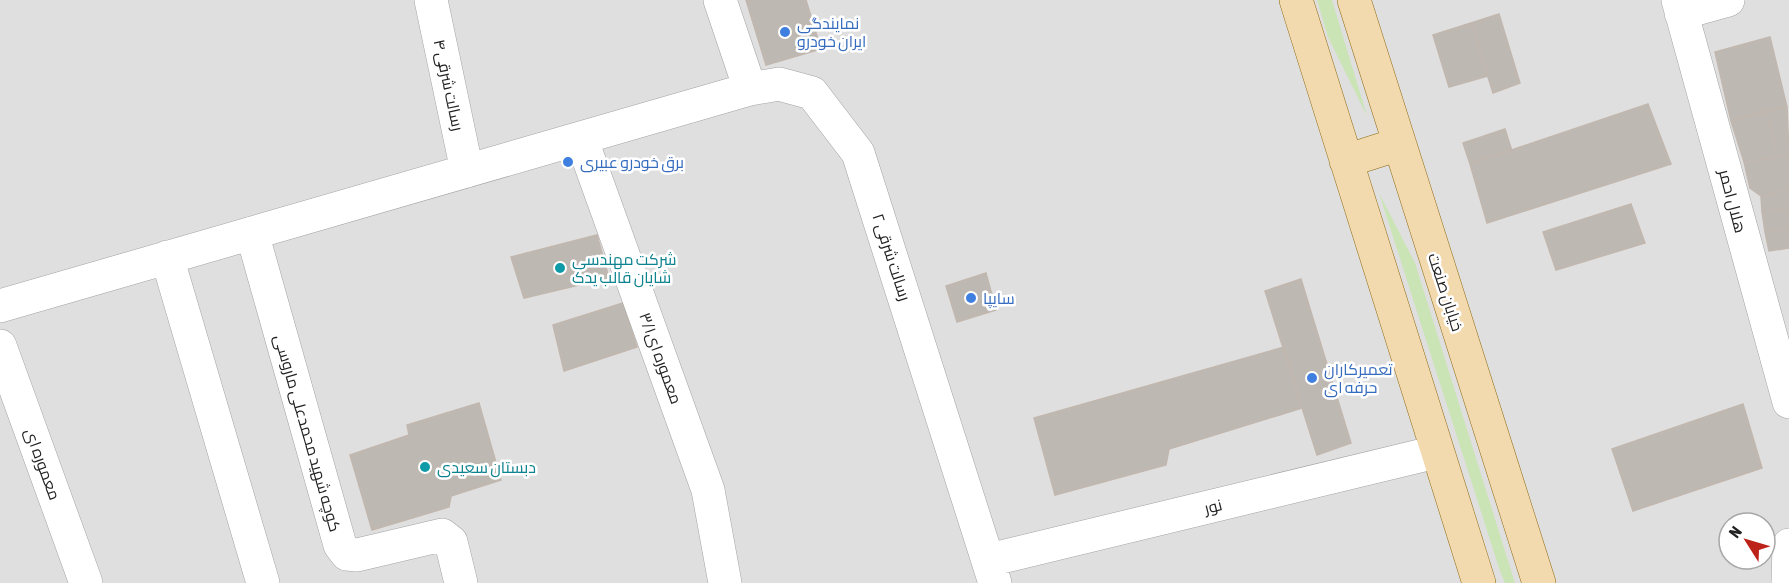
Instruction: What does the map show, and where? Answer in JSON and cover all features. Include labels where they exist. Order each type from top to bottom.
[{"type":"main road","points":[[1296,0],[1479,583]]},
{"type":"main road","name":"خیابان صنعت","points":[[1354,0],[1539,583]]},
{"type":"main road","points":[[1346,161],[1400,144]]},
{"type":"street","name":"رسالت شرقی ۴","points":[[431,0],[467,171]]},
{"type":"street","points":[[720,0],[750,89]]},
{"type":"street","points":[[1680,6],[1728,0]]},
{"type":"street","name":"هلال احمر","points":[[1680,6],[1789,402]]},
{"type":"street","name":"رسالت شرقی ۲","points":[[0,306],[750,89],[779,84],[812,93],[858,153],[992,572]]},
{"type":"street","name":"معموره ای۳/۱","points":[[581,138],[708,490],[725,583]]},
{"type":"street","name":"کوچه شهید محمدعلی ماروسی","points":[[252,233],[340,545],[347,554],[357,555],[442,535],[451,542],[461,583]]},
{"type":"street","points":[[167,257],[263,583]]},
{"type":"street","name":"معموره ای","points":[[0,346],[86,583]]},
{"type":"street","name":"نور","points":[[992,572],[1437,452]]},
{"type":"street","points":[[1788,583],[1789,544]]},
{"type":"shaded area","points":[[0,0],[1789,0],[1789,583],[0,583]]},
{"type":"green space","points":[[1317,0],[1332,0],[1367,116],[1328,37]]},
{"type":"green space","points":[[1379,193],[1415,263],[1515,583],[1505,583],[1500,571]]},
{"type":"building","name":"نمایندگی ایران خودرو","points":[[746,0],[806,0],[821,49],[766,65]]},
{"type":"building","points":[[1499,14],[1520,83],[1493,93],[1471,23]]},
{"type":"building","points":[[1471,23],[1488,76],[1449,87],[1433,35]]},
{"type":"building","points":[[1770,37],[1787,107],[1731,121],[1715,52]]},
{"type":"building","points":[[1648,104],[1671,164],[1487,223],[1470,164]]},
{"type":"building","points":[[1787,107],[1789,155],[1778,157],[1766,111]]},
{"type":"building","points":[[1766,111],[1778,157],[1744,162],[1731,121]]},
{"type":"building","points":[[1505,129],[1512,151],[1470,164],[1463,143]]},
{"type":"building","points":[[1789,155],[1789,190],[1761,196],[1750,188],[1744,162]]},
{"type":"building","points":[[1789,190],[1789,208],[1762,212],[1761,196]]},
{"type":"building","points":[[1631,204],[1645,243],[1556,270],[1543,232]]},
{"type":"building","points":[[1789,208],[1789,228],[1765,232],[1762,212]]},
{"type":"building","points":[[1789,228],[1789,248],[1769,251],[1765,232]]},
{"type":"building","name":"شرکت مهندسی شایان قالب یدک","points":[[597,235],[609,278],[524,298],[511,257]]},
{"type":"building","name":"سایپا","points":[[986,273],[996,310],[957,322],[946,286]]},
{"type":"building","name":"تعمیرکاران حرفه ای","points":[[1301,279],[1351,443],[1317,455],[1265,291]]},
{"type":"building","points":[[623,303],[637,347],[564,371],[553,325]]},
{"type":"building","points":[[1284,347],[1302,408],[1169,449],[1166,465],[1055,495],[1034,418]]},
{"type":"building","name":"دبستان سعیدی","points":[[479,403],[501,480],[451,496],[449,507],[372,530],[350,455],[409,435],[407,425]]},
{"type":"building","points":[[1743,404],[1762,468],[1633,511],[1612,449]]},
{"type":"place","name":"نمایندگی ایران خودرو","points":[[785,32]]},
{"type":"place","name":"برق خودرو عبیری","points":[[568,162]]},
{"type":"place","name":"شرکت مهندسی شایان قالب یدک","points":[[560,268]]},
{"type":"place","name":"سایپا","points":[[971,298]]},
{"type":"place","name":"تعمیرکاران حرفه ای","points":[[1312,378]]},
{"type":"place","name":"دبستان سعیدی","points":[[425,467]]}]
